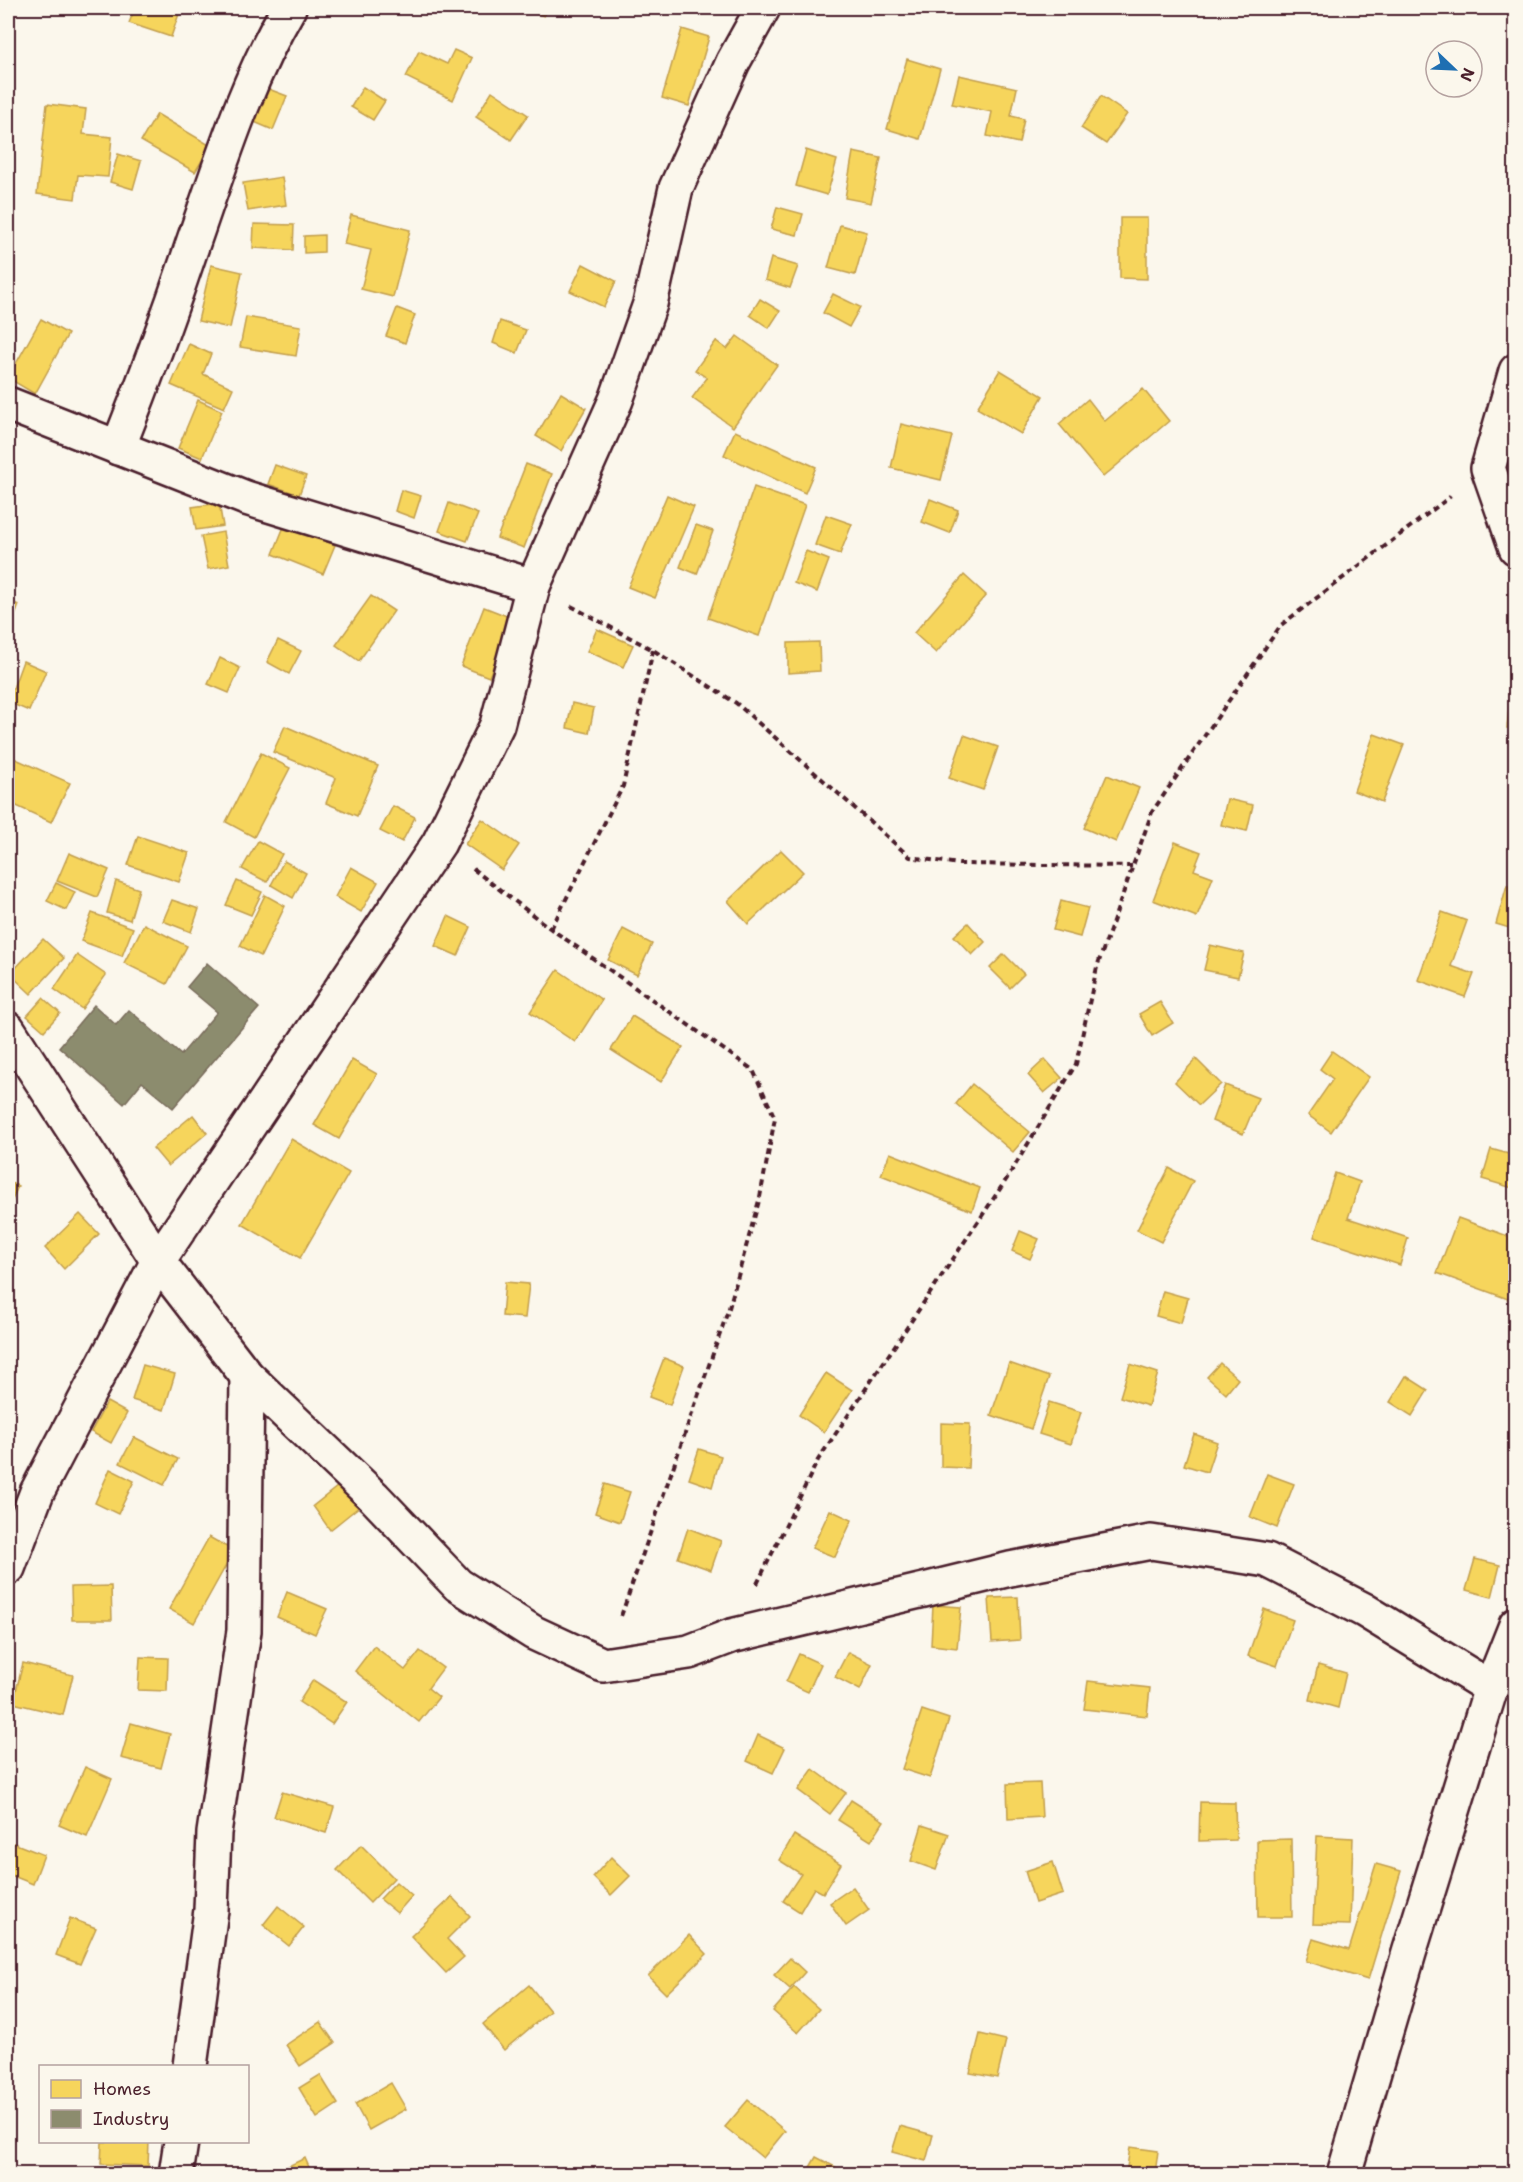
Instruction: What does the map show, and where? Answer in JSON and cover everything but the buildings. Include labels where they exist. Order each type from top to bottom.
[{"type":"street","points":[[118,448],[160,342],[236,118],[274,33],[288,8]]},
{"type":"street","points":[[8,1568],[37,1492],[158,1260],[439,843],[497,725],[533,586],[616,400],[650,304],[676,188],[733,62],[763,8]]},
{"type":"street","points":[[1515,371],[1488,468],[1515,548]]},
{"type":"street","points":[[8,404],[246,498],[533,586]]},
{"type":"street","points":[[8,1029],[158,1260],[247,1376],[374,1497],[458,1585],[534,1633],[603,1665],[689,1652],[731,1636],[1010,1569],[1151,1542],[1267,1560],[1364,1610],[1491,1688]]},
{"type":"street","points":[[190,2065],[211,1910],[214,1833],[244,1631],[247,1376]]},
{"type":"street","points":[[1344,2175],[1409,1953],[1491,1688],[1515,1625]]},
{"type":"street","points":[[176,2175],[181,2143]]},
{"type":"path","points":[[731,1636],[818,1460],[1008,1177],[1076,1064],[1097,967],[1152,812],[1281,625],[1488,468]]},
{"type":"path","points":[[533,586],[653,650],[736,703],[910,857],[959,864],[1133,866]]},
{"type":"path","points":[[551,929],[623,786],[653,650]]},
{"type":"path","points":[[439,843],[551,929],[753,1070],[775,1118],[760,1197],[729,1308],[603,1665]]}]
